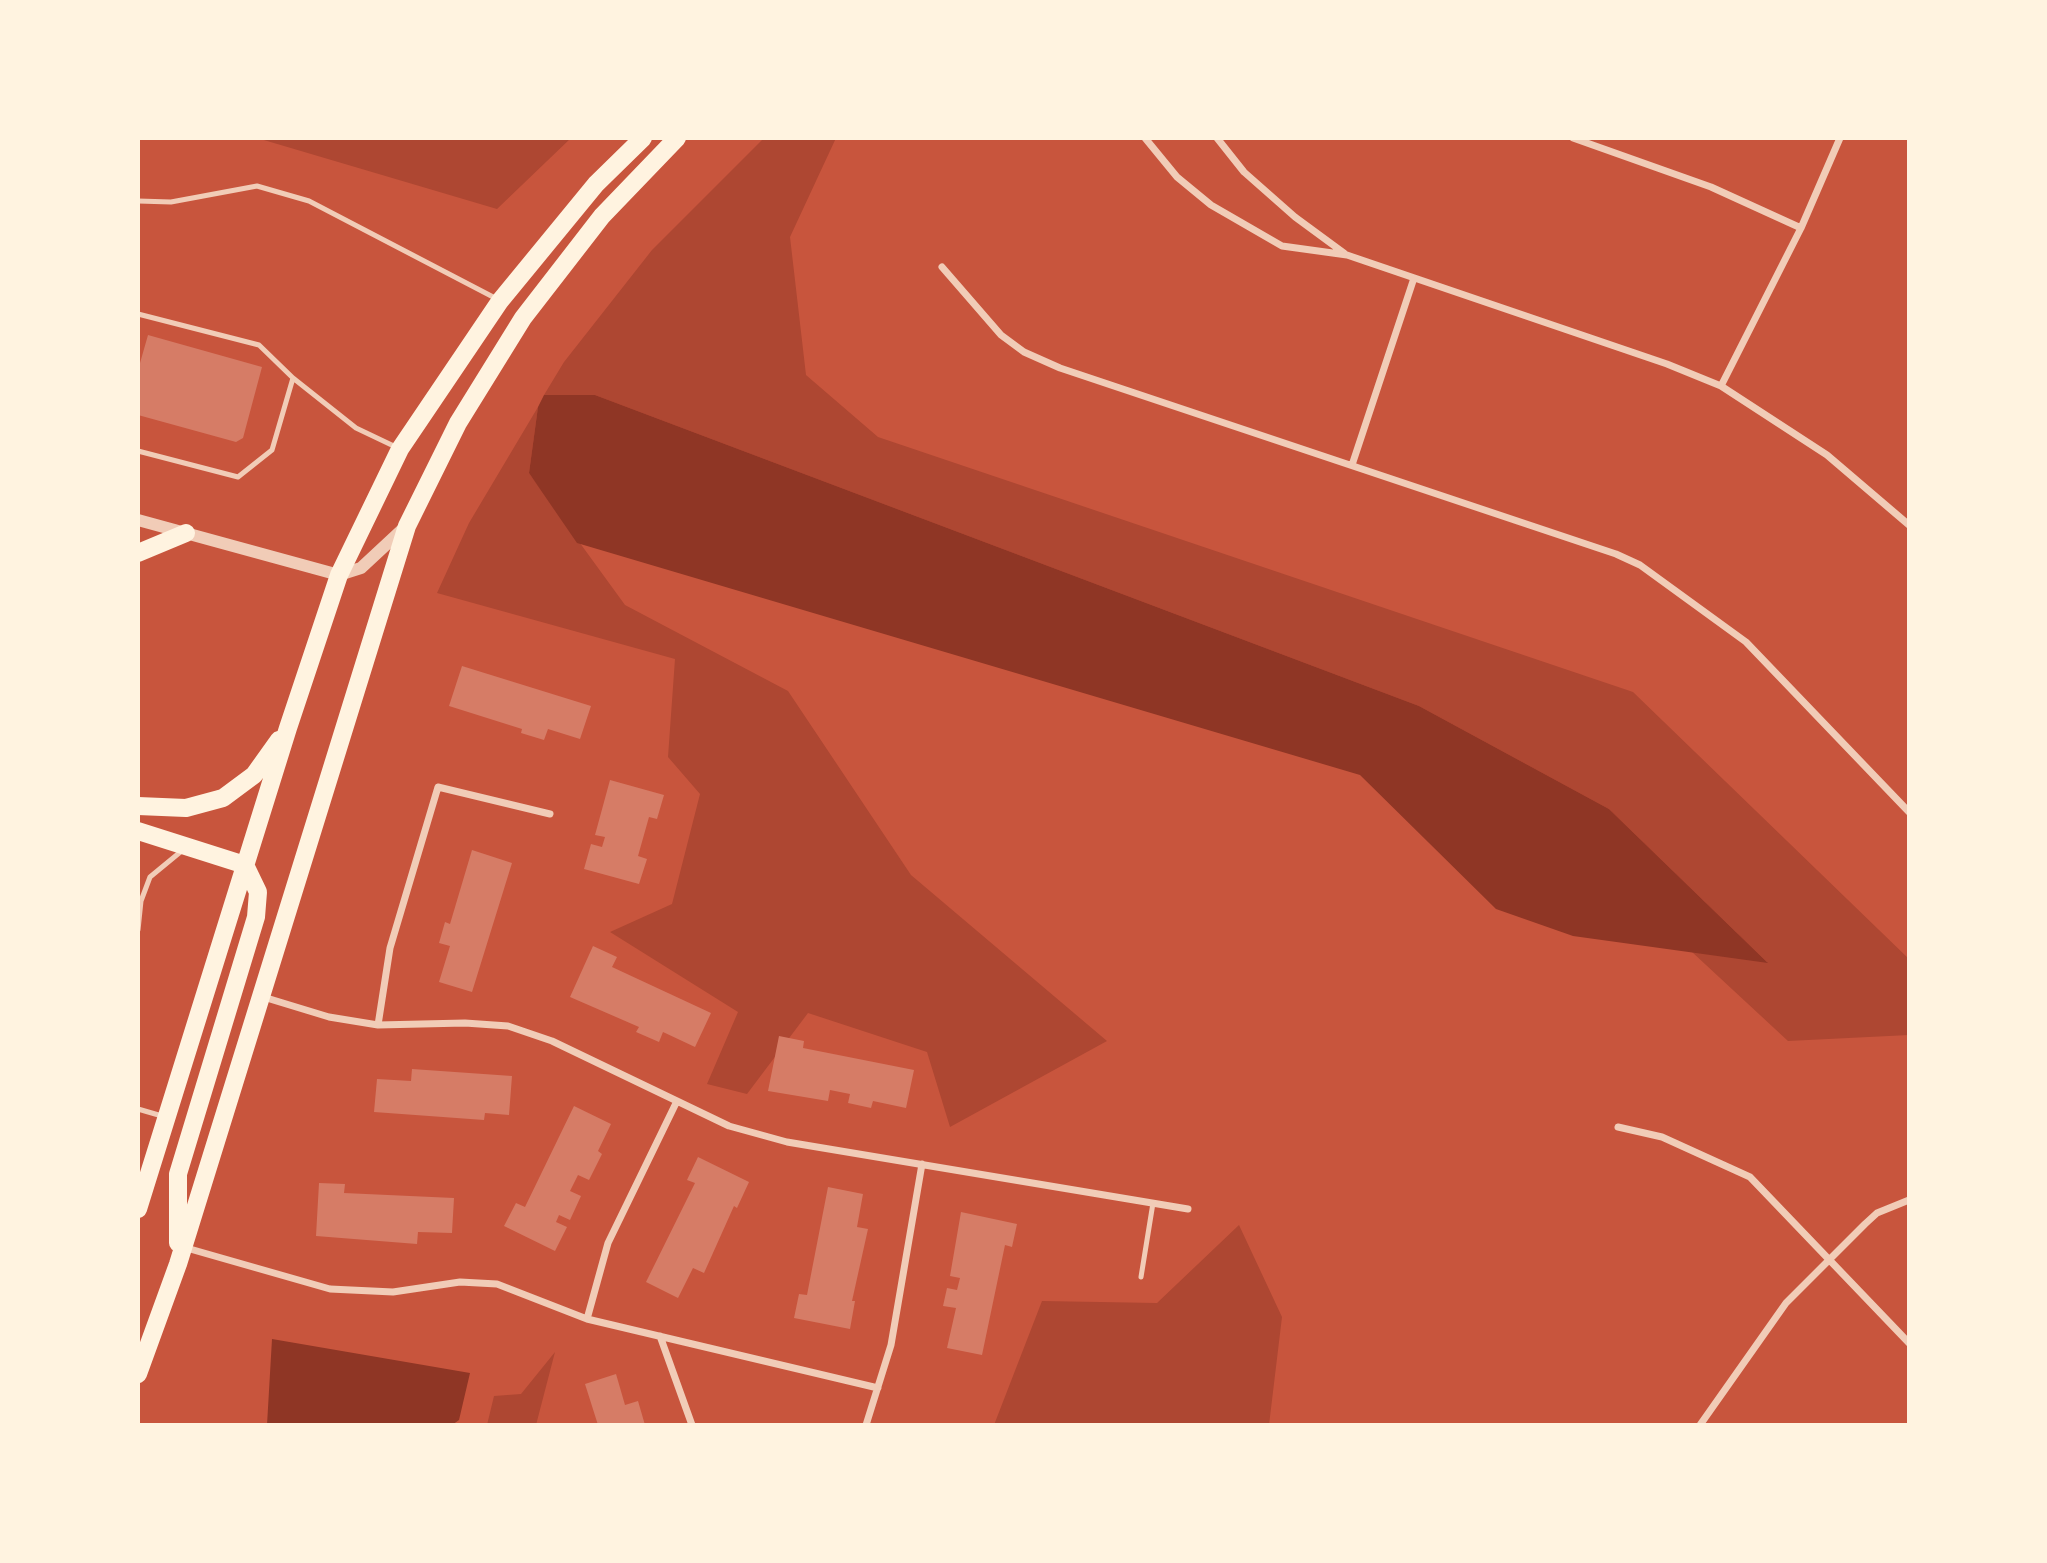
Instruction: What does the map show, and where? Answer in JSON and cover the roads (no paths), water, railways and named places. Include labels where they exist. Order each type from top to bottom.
[{"type":"main road","points":[[138,1209],[288,728],[339,575],[400,449],[500,300],[596,184],[643,138]]},
{"type":"main road","points":[[138,1374],[180,1256],[407,526],[458,424],[523,318],[602,216],[677,138]]},
{"type":"main road","points":[[138,553],[186,533]]},
{"type":"main road","points":[[138,806],[186,808],[223,798],[254,775],[288,728]]},
{"type":"main road","points":[[138,831],[245,865],[258,892],[256,917],[178,1174],[180,1256]]},
{"type":"street","points":[[1145,138],[1177,177],[1211,205],[1282,246],[1347,255],[1667,364],[1721,386],[1828,455],[1909,526]]},
{"type":"street","points":[[1217,138],[1244,172],[1295,217],[1347,255]]},
{"type":"street","points":[[1573,138],[1711,187],[1801,228]]},
{"type":"street","points":[[1721,386],[1801,228],[1840,138]]},
{"type":"street","points":[[942,267],[978,312],[1024,352],[1059,368],[1616,554],[1640,565],[1677,589],[1746,642],[1909,812]]},
{"type":"street","points":[[1352,465],[1414,278]]},
{"type":"street","points":[[1902,519],[1909,512]]},
{"type":"street","points":[[138,520],[339,575],[362,568],[407,526]]},
{"type":"street","points":[[378,1025],[390,948],[438,787],[550,814]]},
{"type":"street","points":[[260,996],[329,1017],[378,1025],[465,1023],[508,1026],[552,1041],[729,1126],[787,1142],[1188,1209]]},
{"type":"street","points":[[587,1319],[608,1243],[677,1101]]},
{"type":"street","points":[[1618,1127],[1662,1137],[1750,1177],[1909,1343]]},
{"type":"street","points":[[866,1425],[891,1346],[922,1164]]},
{"type":"street","points":[[1700,1425],[1786,1303],[1877,1213],[1909,1200]]},
{"type":"street","points":[[180,1256],[330,1289],[393,1292],[460,1282],[497,1284],[587,1319],[878,1388]]},
{"type":"street","points":[[660,1336],[692,1425]]},
{"type":"lane","points":[[138,201],[171,202],[257,186],[309,201],[500,300]]},
{"type":"lane","points":[[138,314],[259,345],[293,378],[356,428],[400,449]]},
{"type":"lane","points":[[138,451],[238,477],[272,450],[293,378]]},
{"type":"lane","points":[[138,930],[140,900],[150,877],[186,847]]},
{"type":"lane","points":[[138,1110],[167,1117]]},
{"type":"lane","points":[[1141,1277],[1153,1203]]}]
